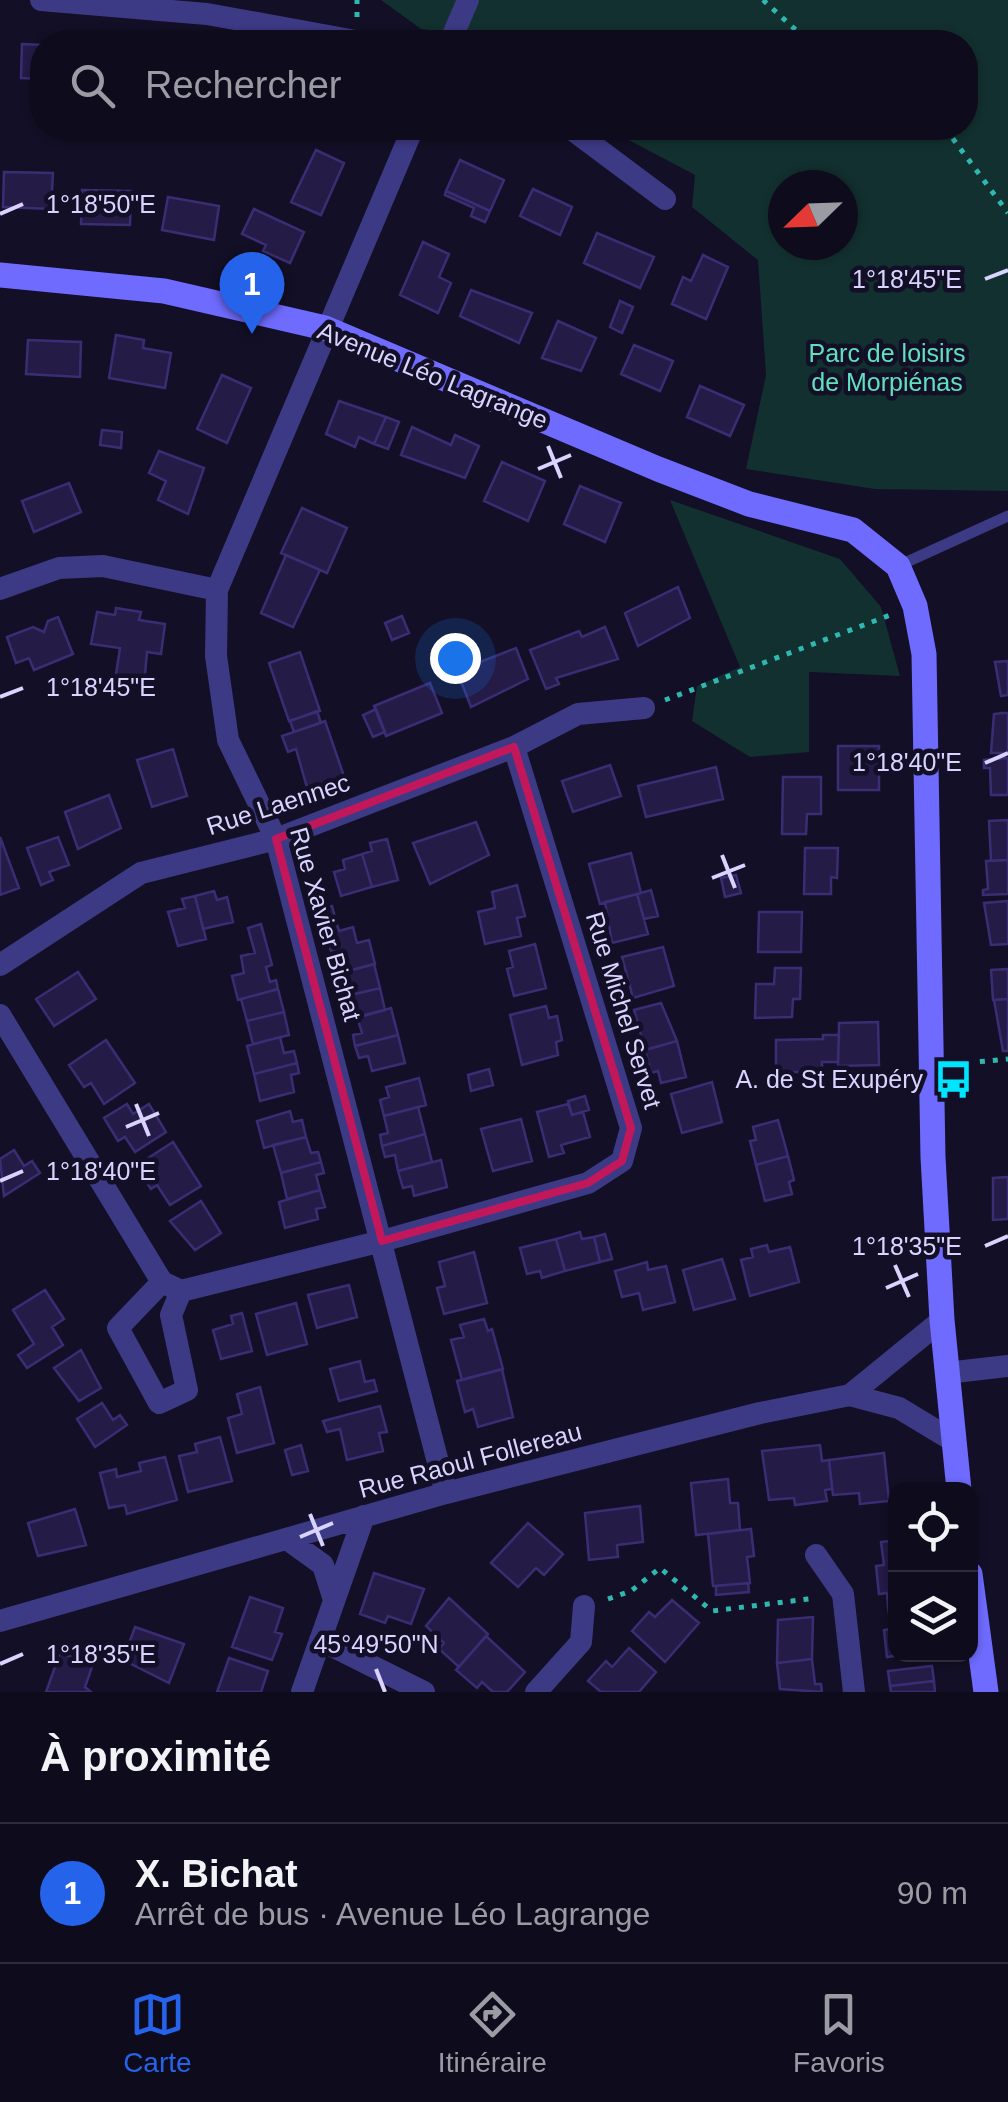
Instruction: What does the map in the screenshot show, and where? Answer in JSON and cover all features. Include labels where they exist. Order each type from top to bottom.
[{"type":"street","points":[[42,0],[208,14],[295,30]]},
{"type":"street","points":[[455,30],[468,0]]},
{"type":"street","name":"Rue Xavier Bichat","points":[[408,140],[325,328],[218,590],[216,656],[228,740],[276,839],[446,1493]]},
{"type":"street","points":[[586,140],[665,199]]},
{"type":"street","name":"Avenue Léo Lagrange","points":[[0,275],[164,291],[325,328],[658,469],[750,504],[852,530],[898,566]]},
{"type":"street","points":[[0,589],[59,568],[103,566],[218,590]]},
{"type":"street","points":[[898,566],[915,606],[924,654],[923,833],[931,1066],[942,1320],[958,1482]]},
{"type":"street","name":"Rue Laennec","points":[[0,965],[141,873],[276,839],[514,747],[578,714],[644,708]]},
{"type":"street","name":"Rue Michel Servet","points":[[172,1286],[382,1241],[588,1183],[622,1161],[631,1128],[514,747]]},
{"type":"street","points":[[0,1016],[172,1286],[171,1315],[187,1390],[160,1403],[118,1328],[172,1286]]},
{"type":"street","points":[[850,1395],[942,1320]]},
{"type":"street","points":[[946,1373],[1008,1366]]},
{"type":"street","name":"Rue Raoul Follereau","points":[[0,1621],[446,1493],[850,1395],[899,1408],[952,1440]]},
{"type":"street","points":[[302,1692],[364,1516]]},
{"type":"street","points":[[287,1538],[323,1565],[334,1600]]},
{"type":"street","points":[[816,1554],[844,1594],[854,1692]]},
{"type":"street","points":[[536,1692],[581,1642],[584,1606]]},
{"type":"street","points":[[978,1633],[986,1692]]},
{"type":"street","points":[[320,1640],[424,1692]]},
{"type":"lane","points":[[898,566],[1008,516]]},
{"type":"path","points":[[762,0],[796,30]]},
{"type":"path","points":[[955,140],[1008,214]]},
{"type":"path","points":[[644,708],[915,606]]},
{"type":"path","points":[[931,1066],[1008,1059]]},
{"type":"path","points":[[584,1606],[631,1591],[660,1568],[712,1611],[844,1594]]},
{"type":"highlighted area","points":[[514,747],[631,1128],[622,1161],[588,1183],[382,1241],[276,839]]},
{"type":"green space","points":[[381,0],[460,0],[448,30],[421,29]]},
{"type":"green space","name":"Parc de loisirs de Morpiénas","points":[[468,0],[1008,0],[1008,491],[875,489],[746,469],[766,375],[758,260],[692,207],[695,175],[629,140],[978,140],[978,30],[455,30]]},
{"type":"green space","points":[[670,500],[840,559],[881,607],[900,676],[809,672],[809,752],[750,757],[692,721],[697,686],[740,667]]},
{"type":"building","points":[[22,44],[30,44],[30,78],[21,78]]},
{"type":"building","points":[[316,150],[344,163],[321,215],[291,202]]},
{"type":"building","points":[[460,160],[504,180],[490,211],[446,191]]},
{"type":"building","points":[[4,172],[53,173],[51,209],[3,207]]},
{"type":"building","points":[[533,189],[572,207],[560,235],[520,216]]},
{"type":"building","points":[[82,190],[131,191],[130,225],[81,224]]},
{"type":"building","points":[[446,191],[490,211],[485,222],[471,216],[474,208],[445,195]]},
{"type":"building","points":[[168,197],[219,206],[214,240],[162,230]]},
{"type":"building","points":[[254,209],[304,232],[290,263],[263,251],[266,245],[242,234]]},
{"type":"building","points":[[597,233],[654,257],[640,288],[584,263]]},
{"type":"building","points":[[423,242],[449,254],[439,277],[451,283],[438,313],[400,295]]},
{"type":"building","points":[[703,255],[728,267],[706,319],[672,304],[683,277],[691,281]]},
{"type":"building","points":[[471,290],[532,313],[519,343],[460,316]]},
{"type":"building","points":[[620,301],[633,307],[622,333],[610,327]]},
{"type":"building","points":[[558,321],[596,338],[581,371],[542,358]]},
{"type":"building","points":[[116,335],[144,340],[143,348],[171,353],[165,388],[109,378]]},
{"type":"building","points":[[28,340],[81,342],[80,377],[26,374]]},
{"type":"building","points":[[634,345],[673,361],[660,391],[621,374]]},
{"type":"building","points":[[222,375],[251,388],[227,443],[197,429]]},
{"type":"building","points":[[700,386],[744,405],[730,436],[687,417]]},
{"type":"building","points":[[339,401],[386,417],[374,444],[359,437],[355,447],[326,434]]},
{"type":"building","points":[[386,417],[399,422],[388,449],[374,444]]},
{"type":"building","points":[[412,427],[451,445],[455,435],[479,446],[465,478],[401,455]]},
{"type":"building","points":[[102,430],[122,432],[121,448],[100,445]]},
{"type":"building","points":[[159,451],[204,468],[188,514],[158,500],[166,481],[149,473]]},
{"type":"building","points":[[502,462],[545,481],[528,521],[484,501]]},
{"type":"building","points":[[69,483],[81,512],[34,532],[22,501]]},
{"type":"building","points":[[580,486],[621,503],[605,542],[564,524]]},
{"type":"building","points":[[302,508],[347,528],[327,573],[281,553]]},
{"type":"building","points":[[286,555],[320,570],[293,627],[261,613]]},
{"type":"building","points":[[678,587],[690,618],[638,646],[625,613]]},
{"type":"building","points":[[116,608],[141,612],[139,620],[165,624],[161,654],[147,652],[144,686],[115,681],[120,648],[91,644],[97,612],[115,615]]},
{"type":"building","points":[[402,616],[409,633],[392,640],[385,623]]},
{"type":"building","points":[[58,617],[73,654],[34,670],[29,658],[16,663],[7,637],[33,627],[44,632],[48,621]]},
{"type":"building","points":[[605,627],[618,659],[556,678],[559,684],[546,689],[530,650],[579,631],[582,637]]},
{"type":"building","points":[[516,648],[528,679],[471,707],[457,671]]},
{"type":"building","points":[[300,652],[320,711],[289,721],[269,663]]},
{"type":"building","points":[[1008,661],[1008,695],[1001,696],[995,662]]},
{"type":"building","points":[[430,683],[442,713],[386,736],[374,706]]},
{"type":"building","points":[[376,709],[385,732],[373,737],[363,715]]},
{"type":"building","points":[[317,711],[321,723],[294,732],[290,721]]},
{"type":"building","points":[[1008,713],[1008,753],[991,753],[994,714]]},
{"type":"building","points":[[325,721],[347,785],[310,798],[296,749],[288,752],[282,736]]},
{"type":"building","points":[[838,746],[879,746],[879,790],[838,790]]},
{"type":"building","points":[[173,749],[187,796],[152,807],[137,760]]},
{"type":"building","points":[[1008,758],[1008,795],[991,795],[990,768],[984,768],[984,760]]},
{"type":"building","points":[[610,765],[621,796],[573,812],[562,781]]},
{"type":"building","points":[[716,767],[723,799],[646,817],[638,786]]},
{"type":"building","points":[[783,777],[821,777],[821,814],[807,814],[806,834],[782,834]]},
{"type":"building","points":[[109,795],[121,828],[78,849],[65,812]]},
{"type":"building","points":[[1008,820],[1008,860],[991,861],[989,821]]},
{"type":"building","points":[[476,822],[489,855],[430,884],[413,843]]},
{"type":"building","points":[[0,837],[19,888],[0,895]]},
{"type":"building","points":[[58,837],[69,865],[49,872],[53,880],[41,885],[27,848]]},
{"type":"building","points":[[387,839],[398,880],[372,887],[362,854],[372,851],[370,843]]},
{"type":"building","points":[[805,848],[838,848],[837,878],[831,877],[831,894],[804,894]]},
{"type":"building","points":[[631,853],[641,893],[600,904],[589,864]]},
{"type":"building","points":[[362,854],[372,887],[341,896],[334,872],[345,869],[343,860]]},
{"type":"building","points":[[1008,860],[1008,894],[983,895],[983,890],[988,889],[986,861]]},
{"type":"building","points":[[736,875],[741,893],[725,897],[721,878]]},
{"type":"building","points":[[517,885],[525,916],[517,918],[521,936],[485,944],[478,912],[495,908],[492,892]]},
{"type":"building","points":[[651,890],[658,916],[644,919],[637,894]]},
{"type":"building","points":[[214,891],[217,900],[227,897],[233,922],[203,929],[195,896]]},
{"type":"building","points":[[637,894],[648,934],[612,943],[605,902]]},
{"type":"building","points":[[195,896],[206,939],[178,946],[168,912],[185,908],[182,899]]},
{"type":"building","points":[[1008,901],[1008,944],[991,945],[984,903]]},
{"type":"building","points":[[332,906],[339,931],[353,927],[357,943],[369,940],[375,964],[337,974],[333,962],[339,960],[336,949],[331,951],[319,910]]},
{"type":"building","points":[[759,912],[802,912],[801,952],[758,952]]},
{"type":"building","points":[[261,924],[272,965],[266,967],[270,982],[276,980],[278,989],[238,1000],[232,976],[244,973],[241,956],[255,953],[248,928]]},
{"type":"building","points":[[535,944],[546,988],[514,996],[507,969],[513,967],[509,951]]},
{"type":"building","points":[[663,947],[674,986],[633,998],[622,957]]},
{"type":"building","points":[[374,964],[380,988],[343,997],[337,974]]},
{"type":"building","points":[[775,968],[801,968],[800,999],[793,999],[792,1017],[755,1018],[756,984],[774,984]]},
{"type":"building","points":[[1008,969],[1008,999],[993,1000],[991,970]]},
{"type":"building","points":[[78,972],[96,999],[54,1026],[36,999]]},
{"type":"building","points":[[380,988],[385,1010],[349,1020],[343,997]]},
{"type":"building","points":[[278,989],[284,1012],[247,1021],[241,999]]},
{"type":"building","points":[[1008,999],[1008,1051],[1003,1051],[994,1000]]},
{"type":"building","points":[[661,1003],[677,1041],[645,1050],[634,1010]]},
{"type":"building","points":[[546,1006],[549,1018],[557,1016],[562,1040],[556,1042],[558,1055],[522,1065],[510,1015]]},
{"type":"building","points":[[391,1008],[398,1035],[355,1046],[353,1035],[362,1033],[357,1017]]},
{"type":"building","points":[[284,1012],[289,1035],[253,1044],[247,1021]]},
{"type":"building","points":[[878,1022],[879,1065],[838,1066],[839,1023]]},
{"type":"building","points":[[398,1035],[405,1063],[372,1071],[368,1056],[359,1058],[355,1046]]},
{"type":"building","points":[[823,1035],[839,1035],[838,1062],[822,1062],[822,1072],[776,1072],[776,1040],[823,1039]]},
{"type":"building","points":[[280,1037],[284,1053],[294,1051],[297,1063],[254,1074],[247,1046]]},
{"type":"building","points":[[106,1040],[135,1083],[104,1104],[91,1083],[84,1087],[69,1065]]},
{"type":"building","points":[[677,1041],[686,1077],[661,1083],[658,1071],[651,1073],[645,1050]]},
{"type":"building","points":[[297,1063],[299,1073],[291,1075],[294,1092],[260,1101],[254,1074]]},
{"type":"building","points":[[489,1069],[493,1085],[471,1091],[468,1075]]},
{"type":"building","points":[[419,1078],[426,1105],[384,1116],[380,1100],[389,1097],[386,1087]]},
{"type":"building","points":[[712,1082],[722,1122],[682,1133],[671,1094]]},
{"type":"building","points":[[585,1096],[589,1110],[572,1115],[568,1101]]},
{"type":"building","points":[[127,1104],[133,1114],[149,1104],[166,1132],[135,1152],[125,1137],[118,1141],[104,1118]]},
{"type":"building","points":[[568,1104],[572,1115],[583,1112],[590,1137],[561,1145],[564,1153],[549,1157],[537,1112]]},
{"type":"building","points":[[418,1107],[425,1134],[382,1146],[380,1135],[388,1133],[384,1116]]},
{"type":"building","points":[[290,1111],[293,1122],[302,1120],[306,1137],[264,1148],[257,1121]]},
{"type":"building","points":[[521,1119],[532,1161],[493,1171],[481,1129]]},
{"type":"building","points":[[778,1120],[788,1156],[756,1165],[750,1141],[756,1140],[753,1127]]},
{"type":"building","points":[[425,1134],[432,1162],[398,1171],[395,1155],[385,1157],[382,1146]]},
{"type":"building","points":[[306,1137],[311,1153],[318,1152],[321,1162],[281,1173],[273,1145]]},
{"type":"building","points":[[173,1142],[201,1186],[170,1205],[157,1185],[151,1189],[143,1177],[149,1172],[142,1162]]},
{"type":"building","points":[[14,1150],[24,1166],[32,1161],[40,1173],[4,1196],[0,1159]]},
{"type":"building","points":[[788,1156],[794,1180],[789,1182],[792,1194],[765,1201],[756,1165]]},
{"type":"building","points":[[441,1160],[447,1187],[414,1196],[412,1186],[403,1188],[398,1171]]},
{"type":"building","points":[[321,1162],[324,1173],[316,1175],[320,1190],[287,1199],[281,1173]]},
{"type":"building","points":[[1008,1177],[1008,1219],[993,1220],[993,1178]]},
{"type":"building","points":[[320,1190],[325,1207],[316,1209],[318,1219],[285,1228],[279,1202]]},
{"type":"building","points":[[201,1201],[221,1233],[195,1250],[170,1221]]},
{"type":"building","points":[[580,1232],[582,1239],[594,1237],[600,1262],[565,1271],[556,1239]]},
{"type":"building","points":[[605,1234],[612,1259],[600,1262],[594,1237]]},
{"type":"building","points":[[556,1239],[565,1271],[542,1278],[540,1271],[527,1274],[520,1248]]},
{"type":"building","points":[[767,1245],[769,1252],[790,1247],[799,1282],[750,1296],[741,1260],[753,1257],[751,1249]]},
{"type":"building","points":[[474,1252],[487,1303],[444,1314],[437,1288],[445,1286],[439,1262]]},
{"type":"building","points":[[722,1259],[735,1299],[694,1310],[683,1270]]},
{"type":"building","points":[[647,1262],[648,1270],[666,1266],[675,1302],[643,1310],[639,1293],[622,1297],[615,1271]]},
{"type":"building","points":[[349,1285],[357,1317],[317,1328],[308,1295]]},
{"type":"building","points":[[45,1290],[64,1319],[52,1327],[63,1345],[27,1368],[18,1355],[34,1344],[13,1310]]},
{"type":"building","points":[[296,1303],[307,1344],[267,1355],[256,1314]]},
{"type":"building","points":[[242,1313],[252,1351],[221,1359],[213,1330],[233,1324],[231,1316]]},
{"type":"building","points":[[484,1319],[488,1331],[492,1329],[503,1369],[462,1380],[451,1340],[464,1337],[460,1325]]},
{"type":"building","points":[[81,1350],[101,1388],[79,1401],[54,1368]]},
{"type":"building","points":[[360,1361],[365,1382],[374,1380],[377,1391],[339,1401],[330,1369]]},
{"type":"building","points":[[502,1369],[513,1417],[478,1427],[473,1409],[465,1412],[457,1381]]},
{"type":"building","points":[[260,1387],[274,1443],[237,1453],[228,1418],[242,1414],[237,1394]]},
{"type":"building","points":[[102,1403],[113,1420],[120,1415],[127,1425],[95,1447],[77,1419]]},
{"type":"building","points":[[380,1406],[387,1432],[379,1433],[383,1451],[347,1460],[340,1429],[327,1432],[323,1421]]},
{"type":"building","points":[[220,1437],[232,1481],[188,1492],[179,1456],[197,1452],[195,1444]]},
{"type":"building","points":[[301,1445],[308,1471],[292,1475],[285,1450]]},
{"type":"building","points":[[820,1445],[822,1461],[829,1460],[832,1489],[825,1490],[827,1501],[795,1505],[794,1498],[769,1500],[762,1451]]},
{"type":"building","points":[[884,1453],[888,1501],[860,1504],[859,1493],[833,1495],[829,1460]]},
{"type":"building","points":[[165,1457],[177,1500],[127,1514],[125,1505],[109,1508],[100,1473],[116,1469],[117,1477],[141,1471],[139,1463]]},
{"type":"building","points":[[728,1479],[730,1503],[738,1503],[740,1530],[696,1535],[691,1483]]},
{"type":"building","points":[[640,1506],[643,1542],[617,1545],[618,1557],[589,1560],[585,1513]]},
{"type":"building","points":[[75,1509],[86,1545],[38,1556],[28,1523]]},
{"type":"building","points":[[528,1523],[563,1554],[544,1575],[536,1568],[518,1587],[491,1563]]},
{"type":"building","points":[[751,1529],[754,1556],[747,1557],[750,1583],[713,1586],[708,1534]]},
{"type":"building","points":[[888,1541],[888,1606],[887,1593],[879,1594],[876,1566],[884,1565],[881,1542]]},
{"type":"building","points":[[374,1573],[424,1589],[411,1624],[388,1616],[385,1623],[360,1614]]},
{"type":"building","points":[[748,1583],[749,1592],[716,1595],[716,1586]]},
{"type":"building","points":[[250,1597],[283,1608],[275,1632],[282,1634],[272,1660],[232,1647]]},
{"type":"building","points":[[449,1598],[488,1634],[459,1667],[439,1649],[444,1643],[426,1626]]},
{"type":"building","points":[[672,1600],[699,1623],[665,1662],[632,1631],[649,1612],[655,1617]]},
{"type":"building","points":[[813,1617],[812,1659],[777,1663],[778,1620]]},
{"type":"building","points":[[135,1627],[184,1644],[169,1683],[123,1660]]},
{"type":"building","points":[[888,1629],[887,1657],[884,1630]]},
{"type":"building","points":[[486,1636],[525,1672],[507,1692],[493,1692],[482,1682],[477,1688],[456,1670]]},
{"type":"building","points":[[629,1648],[656,1672],[639,1692],[601,1692],[588,1681],[606,1661],[612,1667]]},
{"type":"building","points":[[60,1653],[93,1664],[85,1687],[91,1692],[46,1692]]},
{"type":"building","points":[[229,1658],[268,1671],[261,1692],[217,1692]]},
{"type":"building","points":[[812,1659],[815,1684],[821,1684],[822,1692],[780,1689],[777,1663]]},
{"type":"building","points":[[932,1666],[934,1681],[890,1686],[888,1671]]},
{"type":"building","points":[[934,1681],[935,1692],[891,1692],[890,1686]]},
{"type":"place","name":"X. Bichat","points":[[252,334]]},
{"type":"place","name":"A. de St Exupéry","points":[[953,1079]]}]
